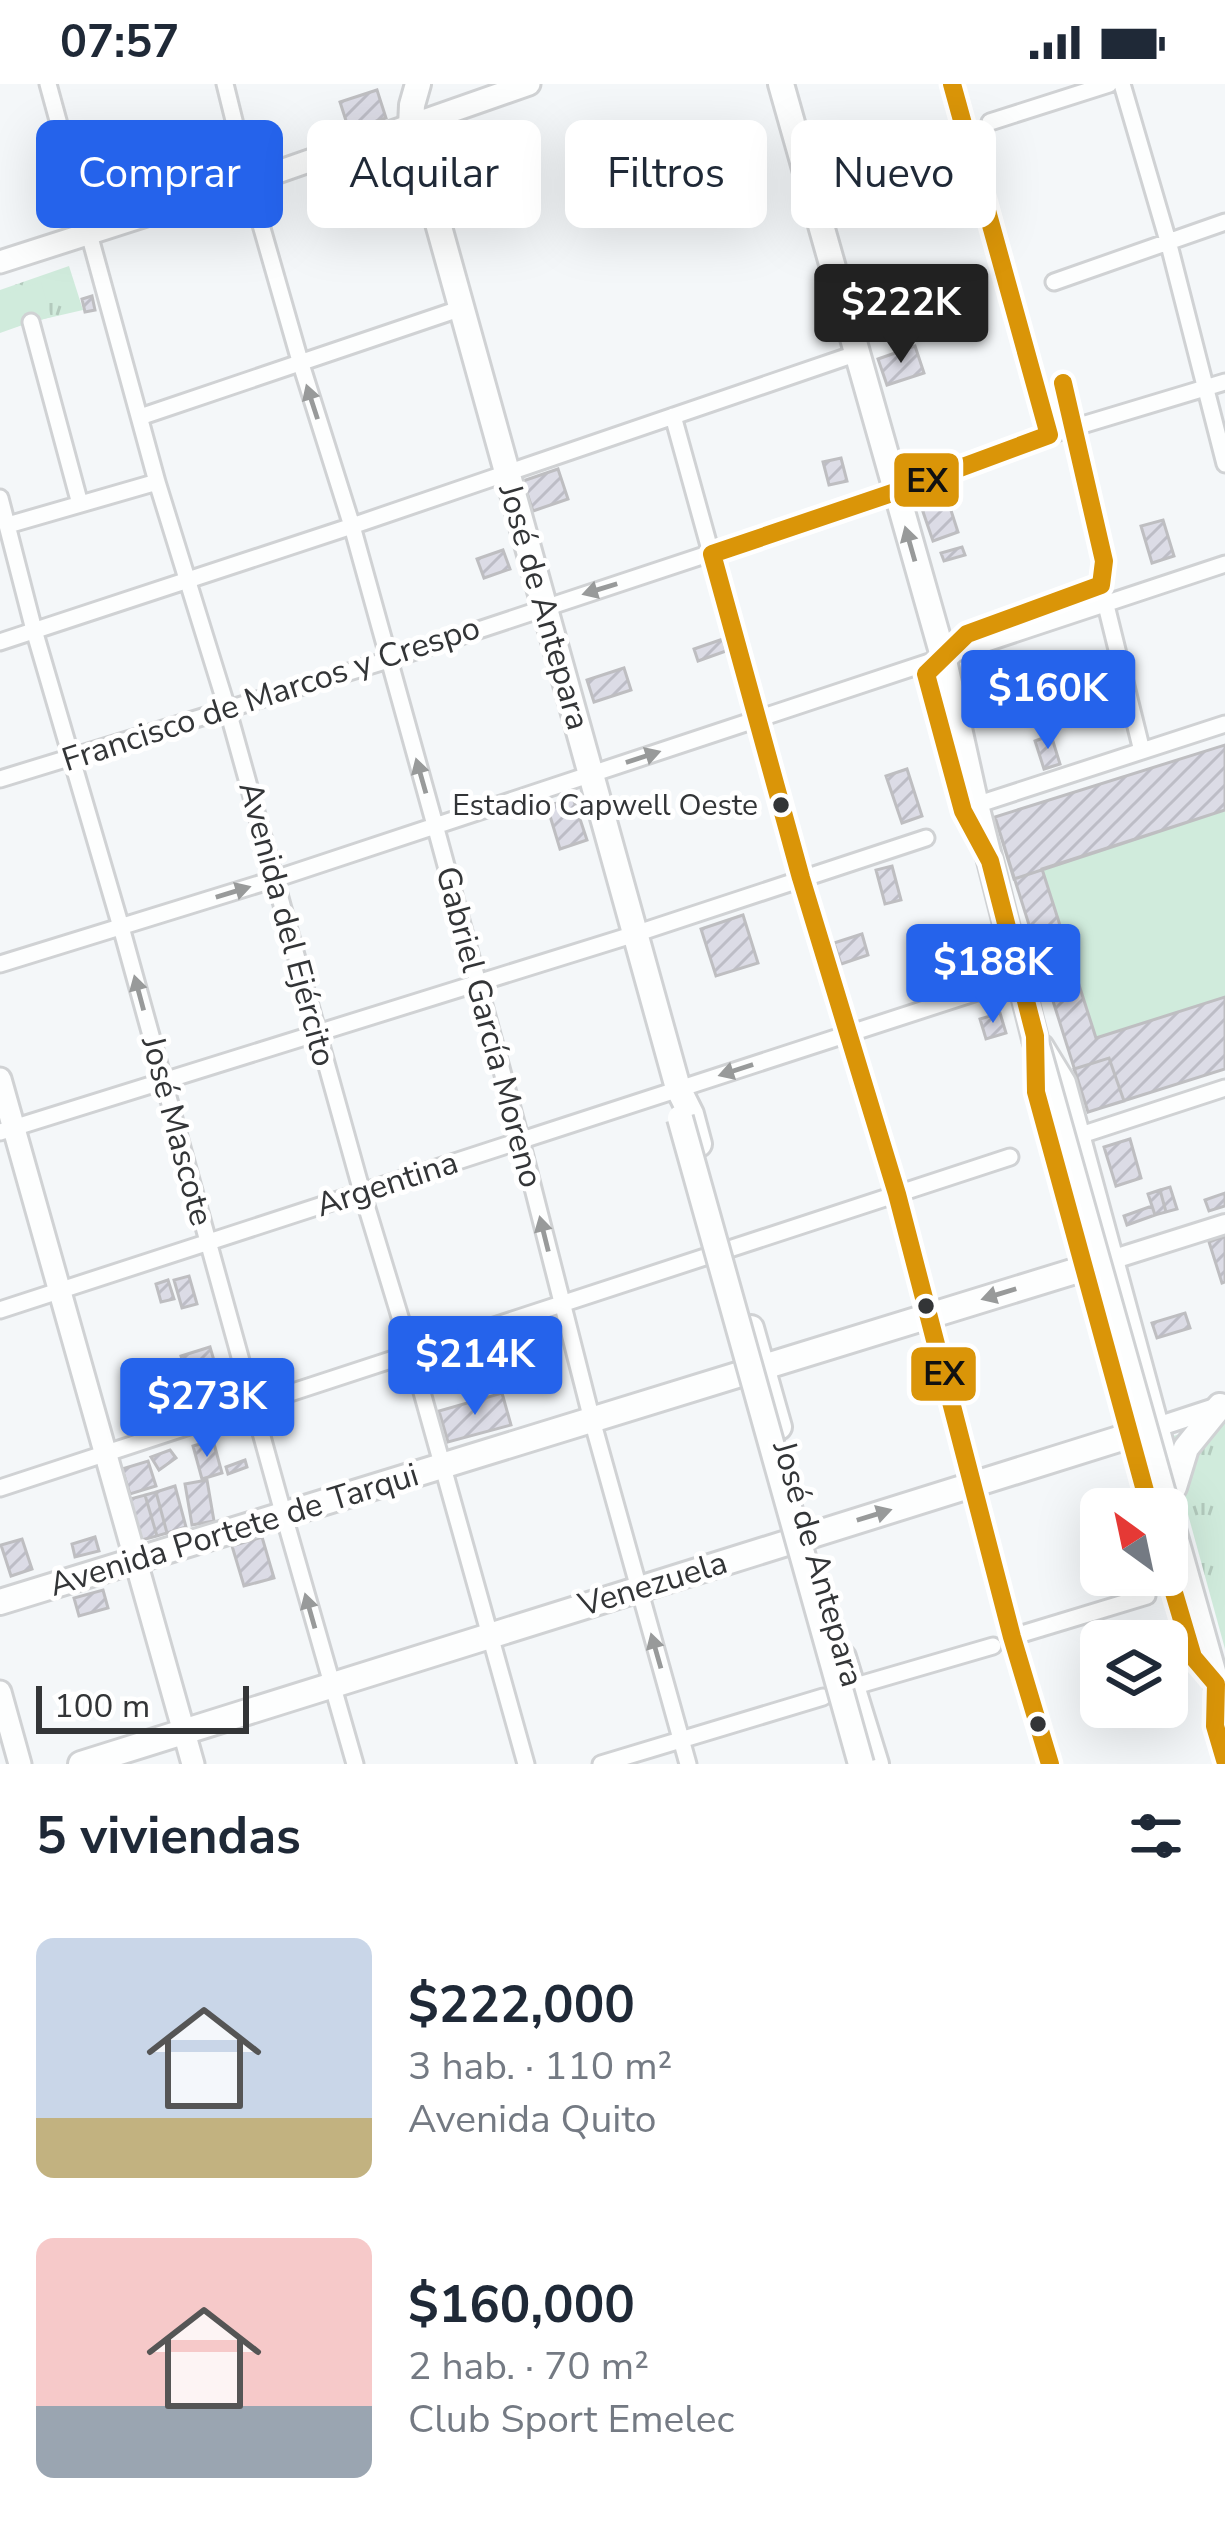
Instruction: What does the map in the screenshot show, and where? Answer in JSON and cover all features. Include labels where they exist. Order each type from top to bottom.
[{"type":"main road","points":[[411,120],[418,84]]},
{"type":"main road","points":[[428,120],[529,84]]},
{"type":"main road","points":[[781,84],[943,656],[1035,1038],[1225,1713]]},
{"type":"main road","points":[[0,262],[109,228]]},
{"type":"main road","name":"José de Antepara","points":[[440,228],[634,934],[678,1088],[691,1114],[876,1764]]},
{"type":"main road","points":[[1035,1038],[1063,1083],[1173,1488]]},
{"type":"main road","points":[[0,1079],[4,1128],[180,1733],[194,1764]]},
{"type":"main road","name":"José de Antepara","points":[[678,1088],[680,1118],[861,1764]]},
{"type":"main road","name":"Avenida Portete de Tarqui","points":[[0,1602],[1111,1260]]},
{"type":"main road","points":[[1173,1488],[1186,1448],[1222,1405]]},
{"type":"main road","name":"Venezuela","points":[[81,1764],[1157,1426]]},
{"type":"main road","points":[[1188,1542],[1219,1650],[1216,1683]]},
{"type":"main road","points":[[0,1692],[20,1764]]},
{"type":"main road","points":[[0,1730],[9,1764]]},
{"type":"main road","points":[[180,1733],[183,1764]]},
{"type":"street","name":"Avenida del Ejército","points":[[48,84],[157,482],[228,711],[526,1764]]},
{"type":"street","name":"Gabriel García Moreno","points":[[225,84],[234,120]]},
{"type":"street","points":[[996,120],[1109,84]]},
{"type":"street","points":[[1121,84],[1168,242],[1225,464]]},
{"type":"street","points":[[1054,282],[1225,222]]},
{"type":"street","name":"Gabriel García Moreno","points":[[262,228],[435,825],[688,1764]]},
{"type":"street","points":[[140,416],[462,308]]},
{"type":"street","points":[[31,322],[80,504]]},
{"type":"street","points":[[0,642],[855,354]]},
{"type":"street","name":"Francisco de Marcos y Crespo","points":[[0,779],[388,660],[895,492],[1049,435],[1225,382]]},
{"type":"street","points":[[673,416],[801,878],[897,1194],[971,1485],[1050,1764]]},
{"type":"street","points":[[8,525],[157,482]]},
{"type":"street","name":"José Mascote","points":[[0,498],[355,1764]]},
{"type":"street","points":[[0,964],[758,719],[943,656],[1104,594],[1225,564]]},
{"type":"street","points":[[1104,594],[1142,751]]},
{"type":"street","points":[[976,805],[1225,724]]},
{"type":"street","points":[[4,1128],[634,934],[926,838]]},
{"type":"street","name":"Argentina","points":[[0,1310],[980,991]]},
{"type":"street","points":[[1078,1136],[1224,1091]]},
{"type":"street","points":[[0,1488],[1010,1157]]},
{"type":"street","name":"Avenida Portete de Tarqui","points":[[1111,1260],[1225,1224]]},
{"type":"street","name":"Venezuela","points":[[1157,1426],[1222,1405]]},
{"type":"street","points":[[1012,1637],[1147,1596]]},
{"type":"street","points":[[852,1687],[993,1646]]},
{"type":"street","points":[[601,1764],[823,1697]]},
{"type":"green space","points":[[69,266],[83,310],[0,333],[0,290]]},
{"type":"green space","points":[[41,282],[51,317],[0,331],[0,296]]},
{"type":"green space","points":[[1225,745],[1225,1069],[1088,1112],[995,817]]},
{"type":"green space","points":[[1225,1420],[1225,1649],[1188,1514],[1188,1488],[1181,1488],[1167,1438]]},
{"type":"building","points":[[377,90],[386,118],[346,120],[340,102]]},
{"type":"building","points":[[92,296],[95,310],[85,312],[82,299]]},
{"type":"building","points":[[915,346],[924,373],[887,385],[878,359]]},
{"type":"building","points":[[841,458],[847,481],[829,485],[823,462]]},
{"type":"building","points":[[558,469],[568,499],[533,511],[523,481]]},
{"type":"building","points":[[946,495],[958,532],[933,541],[920,503]]},
{"type":"building","points":[[1163,520],[1174,556],[1152,563],[1141,526]]},
{"type":"building","points":[[962,547],[965,555],[944,561],[941,553]]},
{"type":"building","points":[[503,550],[510,569],[484,578],[477,559]]},
{"type":"building","points":[[723,639],[726,651],[698,661],[694,649]]},
{"type":"building","points":[[624,668],[631,690],[594,702],[587,680]]},
{"type":"building","points":[[1051,735],[1060,764],[1044,769],[1035,741]]},
{"type":"building","points":[[1225,745],[1225,810],[1042,869],[1096,1038],[1225,997],[1225,1069],[1088,1112],[995,817]]},
{"type":"building","points":[[1225,745],[1225,810],[1014,879],[995,817]]},
{"type":"building","points":[[907,769],[922,816],[902,823],[886,776]]},
{"type":"building","points":[[573,798],[587,840],[560,849],[547,806]]},
{"type":"building","points":[[892,866],[901,900],[885,904],[876,870]]},
{"type":"building","points":[[743,915],[758,963],[716,976],[701,929]]},
{"type":"building","points":[[862,934],[868,955],[841,964],[834,943]]},
{"type":"building","points":[[1000,1013],[1006,1033],[986,1039],[980,1019]]},
{"type":"building","points":[[1109,1058],[1124,1101],[1088,1112],[1074,1069]]},
{"type":"building","points":[[1130,1139],[1141,1178],[1116,1186],[1104,1147]]},
{"type":"building","points":[[1170,1187],[1177,1209],[1166,1212],[1160,1190]]},
{"type":"building","points":[[1160,1190],[1166,1212],[1155,1215],[1148,1194]]},
{"type":"building","points":[[1225,1193],[1225,1206],[1209,1211],[1205,1200]]},
{"type":"building","points":[[1152,1206],[1155,1215],[1127,1225],[1124,1216]]},
{"type":"building","points":[[1225,1236],[1225,1282],[1222,1283],[1209,1242]]},
{"type":"building","points":[[189,1276],[197,1304],[182,1308],[174,1280]]},
{"type":"building","points":[[168,1280],[174,1299],[161,1302],[156,1284]]},
{"type":"building","points":[[1185,1313],[1190,1328],[1157,1338],[1152,1323]]},
{"type":"building","points":[[210,1347],[215,1364],[186,1372],[181,1356]]},
{"type":"building","points":[[189,1382],[195,1406],[187,1408],[181,1384]]},
{"type":"building","points":[[220,1384],[224,1397],[209,1401],[206,1389]]},
{"type":"building","points":[[502,1393],[511,1425],[448,1442],[439,1411]]},
{"type":"building","points":[[213,1440],[222,1473],[202,1479],[193,1446]]},
{"type":"building","points":[[170,1450],[176,1458],[159,1470],[151,1457]]},
{"type":"building","points":[[245,1460],[247,1467],[228,1474],[226,1467]]},
{"type":"building","points":[[148,1461],[156,1486],[130,1494],[122,1469]]},
{"type":"building","points":[[207,1480],[214,1521],[192,1525],[185,1484]]},
{"type":"building","points":[[175,1486],[186,1527],[167,1533],[156,1492]]},
{"type":"building","points":[[156,1492],[167,1533],[157,1536],[145,1495]]},
{"type":"building","points":[[145,1495],[157,1536],[134,1542],[123,1501]]},
{"type":"building","points":[[95,1537],[99,1551],[75,1557],[72,1544]]},
{"type":"building","points":[[262,1537],[274,1578],[244,1586],[232,1546]]},
{"type":"building","points":[[22,1539],[32,1569],[11,1576],[1,1545]]},
{"type":"building","points":[[103,1590],[108,1608],[79,1616],[74,1598]]},
{"type":"transit line","name":"EX","points":[[952,84],[1049,435],[712,554],[801,878],[897,1194],[1012,1637],[1050,1764]]},
{"type":"transit line","name":"EX","points":[[1063,383],[1104,561],[1101,585],[967,634],[926,674],[963,811],[990,861],[1035,1036],[1036,1092],[1144,1488]]},
{"type":"transit line","name":"EX","points":[[1175,1596],[1193,1657],[1216,1684],[1215,1726],[1225,1760]]},
{"type":"place","name":"Estadio Capwell Oeste","points":[[781,805]]}]
